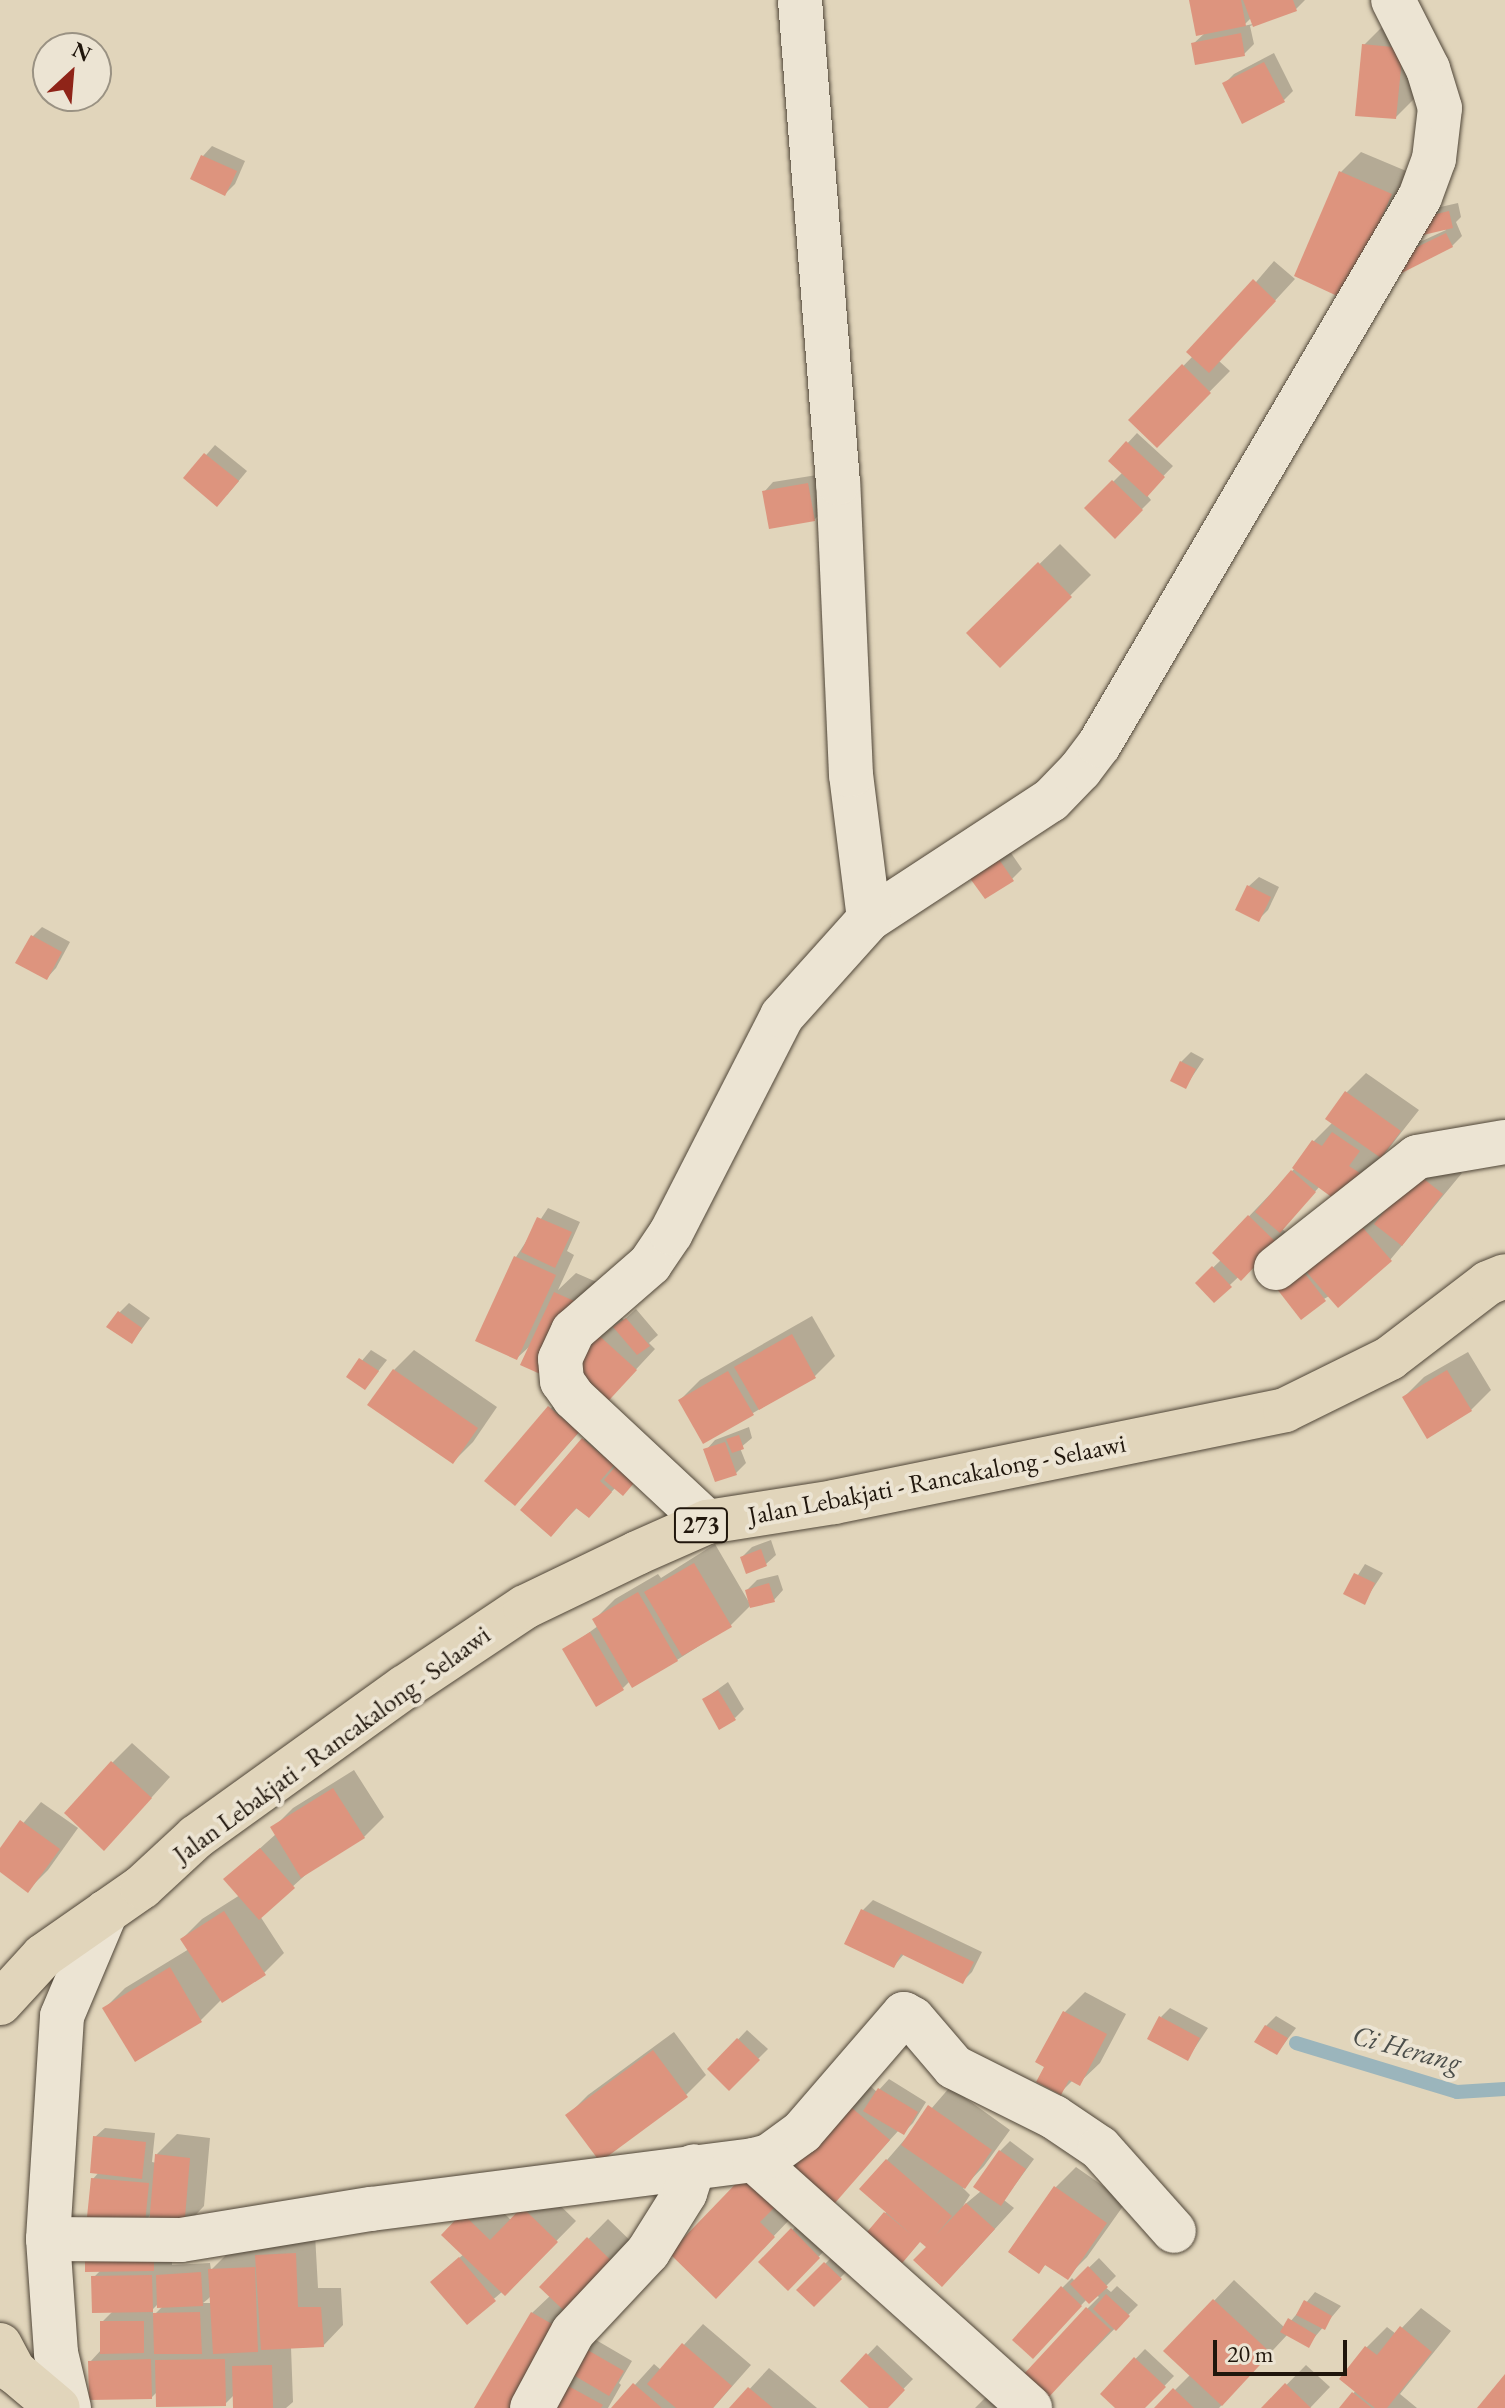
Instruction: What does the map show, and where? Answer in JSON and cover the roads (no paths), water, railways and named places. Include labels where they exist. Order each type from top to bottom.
[{"type":"main road","name":"Jalan Lebakjati - Rancakalong - Selaawi","points":[[0,2003],[43,1956],[142,1887],[196,1837],[405,1687],[513,1615],[707,1522],[834,1502],[1285,1410],[1390,1358],[1488,1283],[1505,1276]]},
{"type":"main road","points":[[0,2345],[14,2371],[58,2408]]},
{"type":"street","points":[[800,0],[838,483],[851,775],[869,919]]},
{"type":"street","points":[[707,1522],[574,1398],[562,1381],[560,1359],[573,1331],[650,1264],[671,1233],[782,1016],[869,919],[1051,800],[1099,745],[1420,197],[1434,159],[1440,108],[1428,69],[1393,0]]},
{"type":"street","points":[[1276,1268],[1417,1157],[1505,1142]]},
{"type":"street","points":[[69,2408],[56,2353],[48,2239],[62,2016],[106,1912]]},
{"type":"street","points":[[48,2239],[181,2240],[371,2209],[754,2160],[785,2147],[802,2132],[900,2015],[909,2015],[954,2067],[1054,2117],[1100,2148],[1174,2231]]},
{"type":"street","points":[[754,2160],[1030,2408]]},
{"type":"street","points":[[532,2408],[573,2332],[648,2252],[685,2193],[694,2166]]},
{"type":"waterway","name":"Ci Herang","points":[[1296,2043],[1457,2092],[1505,2089]]}]
